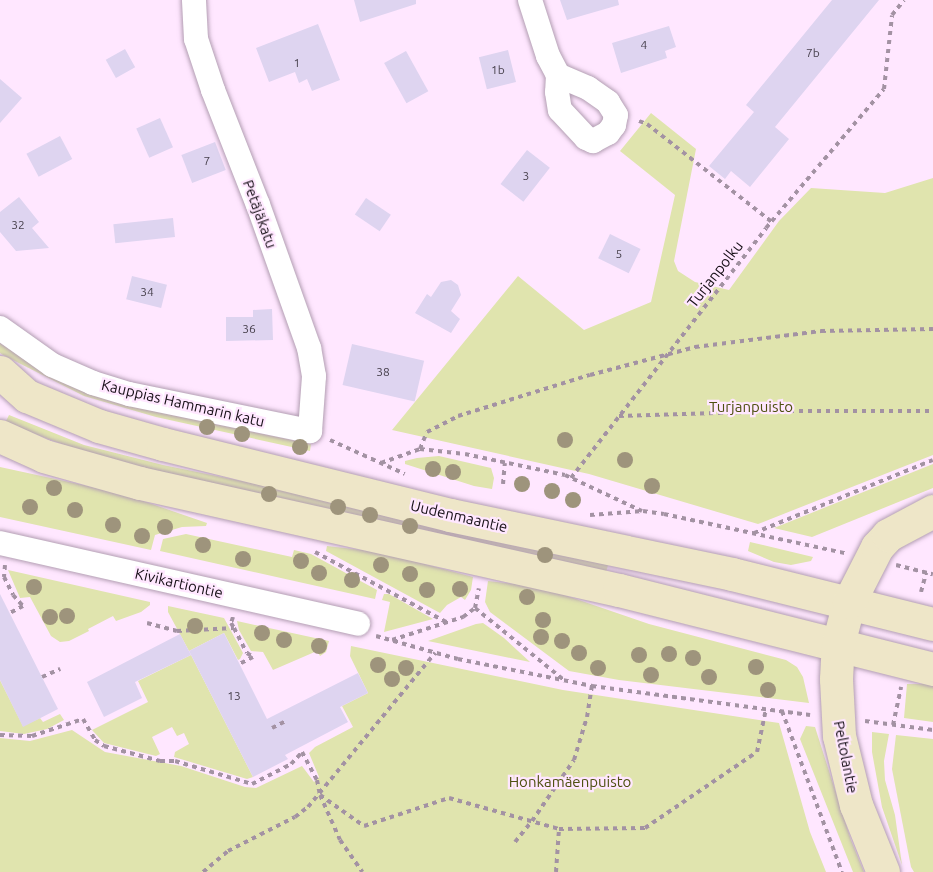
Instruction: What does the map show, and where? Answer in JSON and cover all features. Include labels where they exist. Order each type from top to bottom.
[{"type":"main road","name":"Uudenmaantie","points":[[0,372],[13,393],[99,426],[163,444],[450,515],[732,574],[933,624]]},
{"type":"main road","points":[[0,435],[44,456]]},
{"type":"main road","points":[[0,449],[44,456],[140,483],[619,590],[933,669]]},
{"type":"main road","name":"Peltolantie","points":[[883,872],[856,805],[839,736],[836,679],[838,644],[849,602],[869,559],[883,541],[907,523],[933,511]]},
{"type":"street","name":"Petäjäkatu","points":[[194,0],[196,39],[309,348],[314,376],[310,431]]},
{"type":"street","points":[[530,0],[548,56],[558,75],[556,92],[560,110],[582,136],[593,141],[608,133],[616,121],[615,111],[608,102],[588,88],[558,75]]},
{"type":"street","name":"Kauppias Hammarin katu","points":[[0,328],[52,365],[93,383],[129,394],[310,431]]},
{"type":"street","name":"Kivikartiontie","points":[[2,554],[358,624]]},
{"type":"path","name":"Turjanpolku","points":[[571,478],[772,222],[884,89],[892,15],[904,0]]},
{"type":"path","points":[[615,111],[647,124],[772,222]]},
{"type":"path","points":[[420,449],[427,432],[458,416],[590,375],[695,347],[821,331],[933,329]]},
{"type":"path","points":[[618,416],[781,411],[933,411]]},
{"type":"path","points":[[310,431],[408,475]]},
{"type":"path","points":[[381,463],[420,449],[465,454],[571,478],[643,511],[819,547]]},
{"type":"path","points":[[753,533],[933,460]]},
{"type":"path","points":[[503,484],[505,463]]},
{"type":"path","points":[[582,515],[643,511]]},
{"type":"path","points":[[312,550],[448,623]]},
{"type":"path","points":[[2,554],[2,577],[23,606],[10,613]]},
{"type":"path","points":[[902,566],[933,574]]},
{"type":"path","points":[[390,641],[448,623],[475,608],[479,588]]},
{"type":"path","points":[[475,608],[565,681]]},
{"type":"path","points":[[233,615],[231,623],[247,653],[253,657],[239,664]]},
{"type":"path","points":[[147,623],[177,631],[234,628]]},
{"type":"path","points":[[358,624],[372,634],[390,641],[565,681],[812,715]]},
{"type":"path","points":[[203,872],[228,851],[295,817],[320,795],[435,653]]},
{"type":"path","points":[[42,677],[60,669]]},
{"type":"path","points":[[514,842],[532,822],[580,746],[592,686]]},
{"type":"path","points":[[320,795],[364,826],[449,798],[559,829],[645,828],[757,752],[766,709]]},
{"type":"path","points":[[782,711],[842,872]]},
{"type":"path","points":[[0,735],[32,736],[83,719],[95,740],[104,746],[160,760],[175,761],[252,784],[291,764],[302,752],[317,780],[320,795],[340,840],[362,872]]},
{"type":"path","points":[[272,728],[286,721]]},
{"type":"path","points":[[876,723],[933,730]]},
{"type":"path","points":[[556,872],[559,829]]},
{"type":"green space","name":"Turjanpuisto","points":[[651,113],[696,149],[674,261],[678,271],[695,282],[729,290],[779,221],[811,188],[885,193],[933,178],[933,455],[758,524],[589,474],[392,430],[518,276],[584,330],[651,302],[675,195],[620,151]]},
{"type":"green space","points":[[0,343],[27,361],[157,412],[311,444],[310,451],[156,417],[84,396],[3,355],[0,353]]},
{"type":"green space","points":[[9,415],[84,445],[163,465],[340,501],[609,562],[606,572],[105,460],[5,423]]},
{"type":"green space","points":[[439,456],[491,468],[494,478],[492,489],[474,486],[405,464],[405,461],[417,458]]},
{"type":"green space","points":[[933,464],[933,488],[812,537],[774,528]]},
{"type":"green space","points":[[0,467],[120,493],[207,523],[206,526],[182,527],[155,535],[151,550],[0,517]]},
{"type":"green space","points":[[186,534],[292,557],[294,550],[311,554],[377,590],[375,599],[160,551],[163,539]]},
{"type":"green space","points":[[750,542],[813,557],[811,561],[791,565],[774,562],[748,551]]},
{"type":"green space","points":[[327,546],[380,552],[473,577],[471,590],[465,600],[461,597],[447,605],[440,613],[326,551]]},
{"type":"green space","points":[[8,570],[150,602],[150,605],[141,612],[116,621],[113,616],[69,641],[60,642],[51,636],[30,597],[20,598]]},
{"type":"green space","points":[[488,581],[541,587],[649,624],[786,660],[797,667],[803,677],[809,703],[619,680],[569,671],[490,612],[485,602]]},
{"type":"green space","points":[[384,594],[389,594],[433,619],[384,632],[390,602],[382,600]]},
{"type":"green space","points":[[168,606],[224,618],[243,653],[240,659],[238,660],[224,633],[189,651],[168,612]]},
{"type":"green space","points":[[237,621],[329,641],[326,652],[320,656],[317,651],[273,670],[263,652],[251,651],[239,630]]},
{"type":"green space","points":[[483,623],[504,638],[530,662],[428,641]]},
{"type":"green space","name":"Honkamäenpuisto","points":[[351,646],[563,690],[779,723],[810,832],[826,872],[0,872],[0,738],[30,741],[72,730],[105,752],[181,766],[245,787],[256,788],[302,766],[314,782],[319,777],[309,753],[315,747],[353,727],[342,706],[368,693],[350,656]]},
{"type":"green space","points":[[191,655],[253,777],[247,779],[174,757],[175,752],[189,744],[184,733],[177,736],[172,727],[152,737],[160,754],[156,756],[104,743],[92,730],[148,702],[138,681]]},
{"type":"green space","points":[[0,680],[23,726],[40,718],[43,722],[60,714],[64,720],[47,729],[24,734],[0,731]]},
{"type":"green space","points":[[907,684],[933,684],[933,722],[904,718]]},
{"type":"green space","points":[[806,726],[815,727],[851,840],[864,872],[853,872],[800,739]]},
{"type":"green space","points":[[872,732],[889,734],[884,761],[885,780],[895,815],[902,865],[882,807],[872,752]]},
{"type":"green space","points":[[896,735],[933,739],[933,872],[914,872],[911,867],[892,769]]},
{"type":"building","points":[[354,0],[416,0],[416,4],[360,22]]},
{"type":"building","points":[[560,0],[618,0],[619,5],[567,20]]},
{"type":"building","points":[[832,0],[879,0],[775,127],[789,139],[750,187],[731,171],[725,179],[709,166],[754,112],[746,105]]},
{"type":"building","points":[[318,24],[340,80],[312,91],[307,79],[299,83],[295,72],[269,82],[256,48]]},
{"type":"building","points":[[669,26],[676,47],[665,51],[667,58],[621,73],[612,43]]},
{"type":"building","points":[[125,49],[135,67],[116,78],[106,60]]},
{"type":"building","points":[[508,50],[516,82],[487,89],[479,57]]},
{"type":"building","points":[[406,51],[428,91],[406,103],[384,63]]},
{"type":"building","points":[[0,79],[22,98],[0,123]]},
{"type":"building","points":[[160,118],[173,147],[149,158],[136,129]]},
{"type":"building","points":[[60,136],[72,159],[39,177],[26,154]]},
{"type":"building","points":[[215,142],[226,170],[192,183],[181,155]]},
{"type":"building","points":[[527,150],[550,168],[523,202],[501,184]]},
{"type":"building","points":[[19,197],[39,222],[32,228],[49,248],[16,251],[0,232],[0,212]]},
{"type":"building","points":[[366,198],[391,215],[380,231],[355,215]]},
{"type":"building","points":[[173,218],[175,237],[115,243],[113,224]]},
{"type":"building","points":[[610,234],[641,249],[629,273],[598,258]]},
{"type":"building","points":[[132,276],[167,285],[161,308],[126,299]]},
{"type":"building","points":[[451,280],[458,285],[461,295],[451,311],[460,319],[451,333],[415,313],[427,294],[431,297],[441,282]]},
{"type":"building","points":[[272,309],[273,340],[226,341],[226,317],[253,317],[253,310]]},
{"type":"building","points":[[352,344],[424,361],[415,402],[343,385]]},
{"type":"building","points":[[0,594],[58,709],[23,727],[0,680]]},
{"type":"building","points":[[224,633],[267,719],[358,673],[368,693],[340,707],[348,722],[285,755],[288,759],[253,777],[189,651]]},
{"type":"building","points":[[180,634],[191,655],[135,682],[142,698],[104,717],[87,682]]}]
